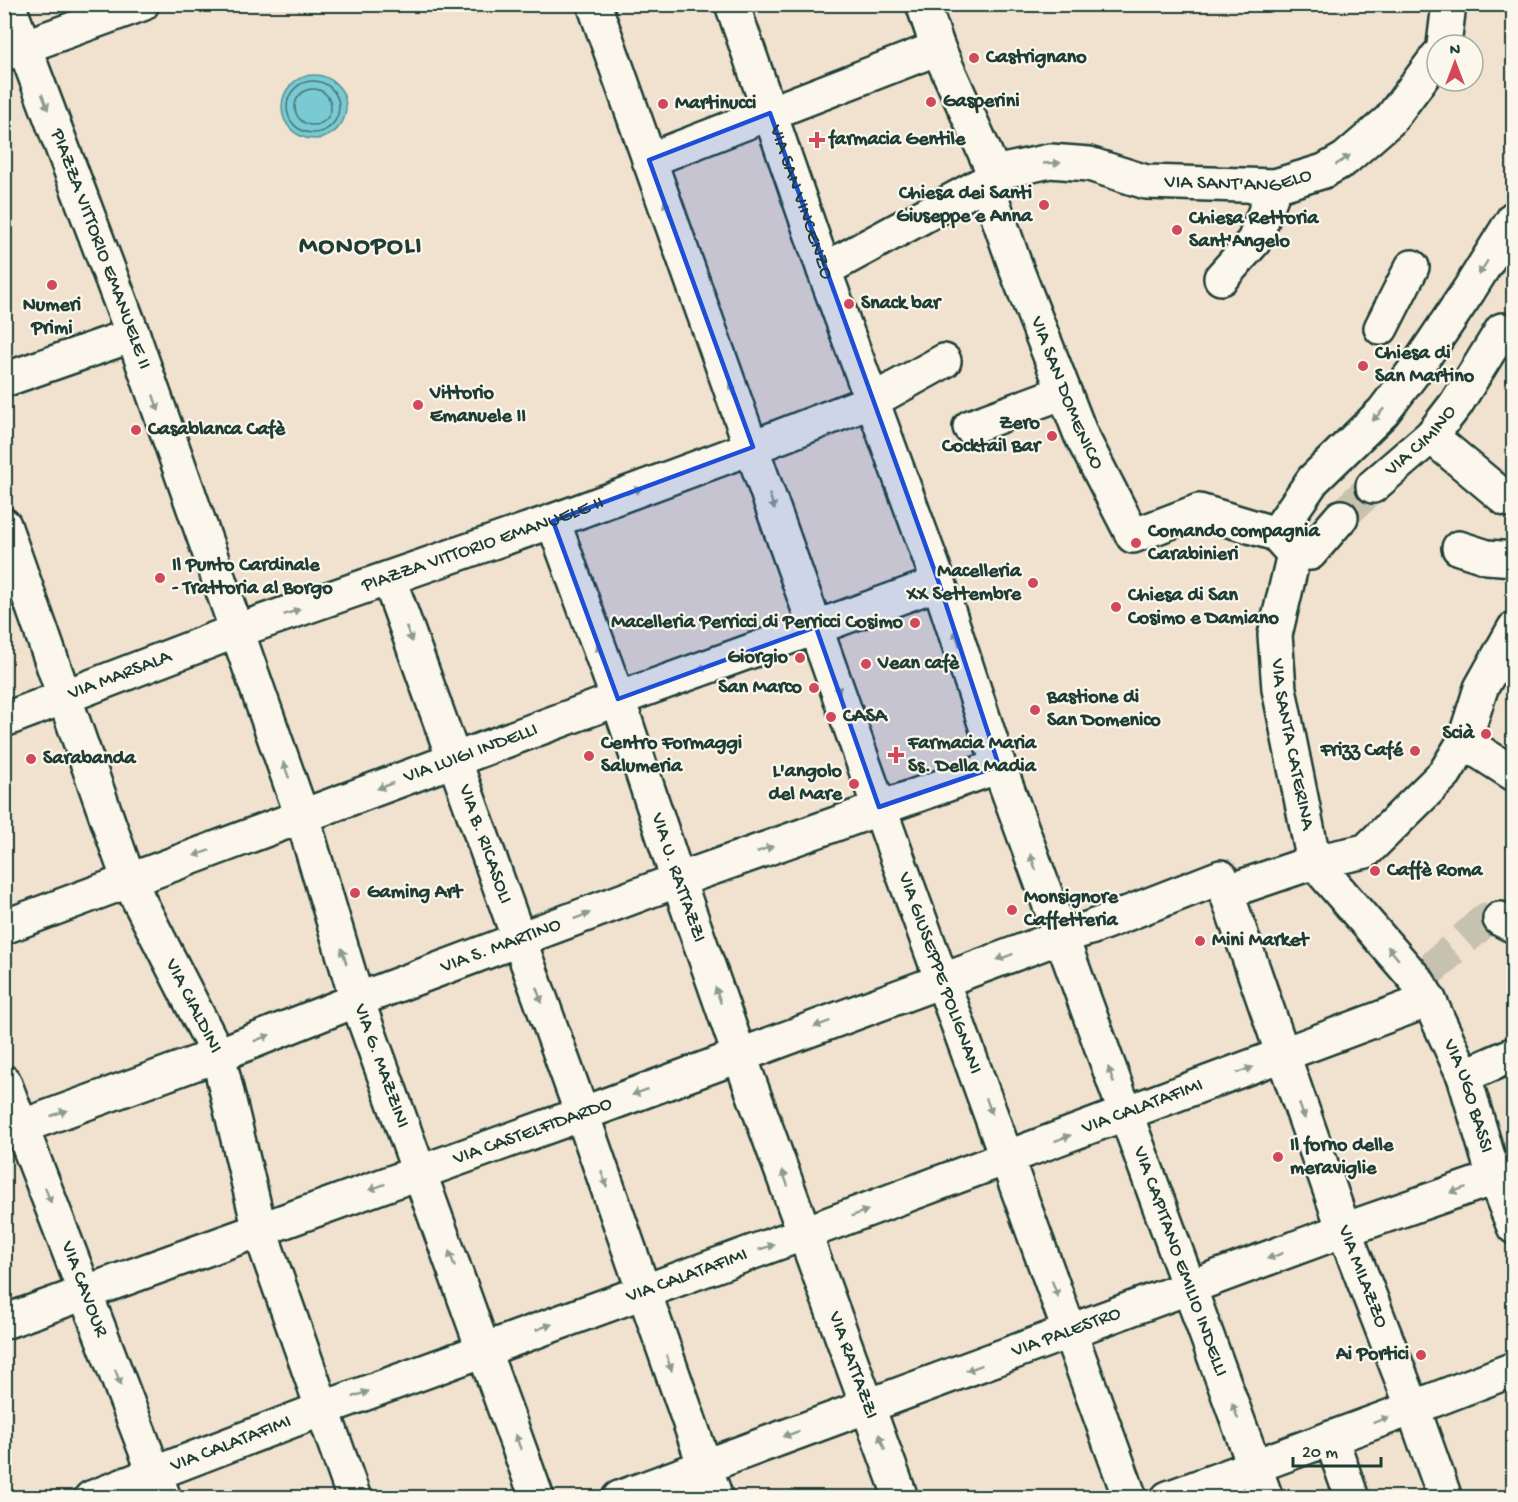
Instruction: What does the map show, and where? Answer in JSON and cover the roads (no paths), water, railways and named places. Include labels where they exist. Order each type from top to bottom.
[{"type":"street","name":"PIAZZA VITTORIO EMANUELE II","points":[[8,4],[14,50],[133,336],[236,631],[553,521],[872,401]]},
{"type":"street","points":[[14,50],[142,4]]},
{"type":"street","points":[[594,4],[753,447]]},
{"type":"street","name":"VIA SAN VINCENZO","points":[[732,4],[824,270],[939,583]]},
{"type":"street","name":"VIA SAN DOMENICO","points":[[923,4],[938,48],[990,178],[1017,271],[1064,392],[1081,435],[1133,536],[1199,511],[1285,544]]},
{"type":"street","points":[[1445,33],[1449,4]]},
{"type":"street","points":[[649,160],[938,48]]},
{"type":"street","name":"VIA SANT'ANGELO","points":[[824,270],[990,178],[1050,161],[1089,164],[1146,182],[1275,186],[1324,171],[1345,159],[1390,120],[1425,73]]},
{"type":"street","points":[[1221,278],[1254,241],[1275,186]]},
{"type":"street","name":"VIA SANTA CATERINA","points":[[1314,862],[1279,689],[1275,635],[1285,544],[1313,480],[1383,412],[1415,370],[1514,218]]},
{"type":"street","points":[[1381,328],[1412,267]]},
{"type":"street","name":"VIA CIMINO","points":[[1373,486],[1432,435],[1456,404],[1502,330]]},
{"type":"street","points":[[4,380],[133,336]]},
{"type":"street","points":[[872,401],[944,361]]},
{"type":"street","points":[[970,428],[1064,392]]},
{"type":"street","points":[[1432,435],[1438,443],[1506,499],[1514,501]]},
{"type":"street","name":"VIA GIUSEPPE POLIGNANI","points":[[753,447],[879,807],[944,980],[1130,1497]]},
{"type":"street","points":[[1285,544],[1310,553],[1341,517]]},
{"type":"street","name":"VIA U. RATTAZZI","points":[[553,521],[618,699],[739,1054],[805,1233]]},
{"type":"street","name":"VIA CIALDINI","points":[[4,525],[129,881],[218,1055],[260,1231],[354,1497]]},
{"type":"street","points":[[1459,548],[1487,557],[1514,559]]},
{"type":"street","name":"VIA B. RICASOLI","points":[[389,579],[582,1114],[716,1497]]},
{"type":"street","name":"VIA LUIGI INDELLI","points":[[4,927],[618,699],[939,583]]},
{"type":"street","name":"VIA CAPITANO EMILIO INDELLI","points":[[939,583],[999,766],[1060,937],[1266,1497]]},
{"type":"street","name":"VIA MARSALA","points":[[4,720],[236,631]]},
{"type":"street","name":"VIA G. MAZZINI","points":[[236,631],[302,816],[357,1000],[537,1497]]},
{"type":"street","name":"VIA CASTELFIDARDO","points":[[4,1322],[582,1114],[1060,937],[1223,885],[1314,862],[1366,852],[1445,773],[1464,742],[1481,688],[1509,648]]},
{"type":"street","points":[[1464,742],[1514,774]]},
{"type":"street","name":"VIA S. MARTINO","points":[[13,1130],[218,1055],[357,1000],[678,880],[999,766]]},
{"type":"street","name":"VIA UGO BASSI","points":[[1314,862],[1425,985],[1504,1174],[1514,1227]]},
{"type":"street","name":"VIA MILAZZO","points":[[1223,885],[1344,1230],[1445,1497]]},
{"type":"street","name":"VIA CALATAFIMI","points":[[91,1497],[159,1485],[322,1409],[1282,1056],[1425,985]]},
{"type":"street","points":[[1464,1076],[1514,1054]]},
{"type":"street","name":"VIA CAVOUR","points":[[4,1082],[13,1130],[85,1292],[159,1485]]},
{"type":"street","name":"VIA PALESTRO","points":[[619,1497],[1344,1230],[1504,1174]]},
{"type":"street","name":"VIA RATTAZZI","points":[[805,1233],[901,1497]]},
{"type":"street","points":[[1168,1497],[1514,1369]]},
{"type":"street","points":[[1331,1438],[1352,1497]]},
{"type":"water","points":[[314,75],[332,81],[340,89],[346,107],[340,125],[332,133],[314,139],[296,133],[288,125],[282,107],[288,89],[296,81]]},
{"type":"tunnel","points":[[1341,517],[1373,486]]},
{"type":"tunnel","points":[[1428,972],[1486,919],[1493,917],[1500,919]]},
{"type":"place","name":"Castrignano","points":[[974,58]]},
{"type":"place","name":"Gasperini","points":[[931,102]]},
{"type":"place","name":"Martinucci","points":[[663,104]]},
{"type":"place","name":"farmacia Gentile","points":[[817,140]]},
{"type":"place","name":"Chiesa dei Santi Giuseppe e Anna","points":[[1044,205]]},
{"type":"place","name":"Chiesa Rettoria Sant'Angelo","points":[[1177,230]]},
{"type":"place","name":"Numeri Primi","points":[[52,285]]},
{"type":"place","name":"Snack bar","points":[[849,304]]},
{"type":"place","name":"Chiesa di San Martino","points":[[1363,366]]},
{"type":"place","name":"Vittorio Emanuele II","points":[[418,405]]},
{"type":"place","name":"Casablanca Cafè","points":[[136,430]]},
{"type":"place","name":"Zero Cocktail Bar","points":[[1052,436]]},
{"type":"place","name":"Comando compagnia Carabinieri","points":[[1136,543]]},
{"type":"place","name":"Il Punto Cardinale - Trattoria al Borgo","points":[[160,578]]},
{"type":"place","name":"Macelleria XX Settembre","points":[[1033,583]]},
{"type":"place","name":"Chiesa di San Cosimo e Damiano","points":[[1116,607]]},
{"type":"place","name":"Macelleria Perricci di Perricci Cosimo","points":[[915,623]]},
{"type":"place","name":"Giorgio","points":[[800,658]]},
{"type":"place","name":"Vean cafè","points":[[866,664]]},
{"type":"place","name":"San Marco","points":[[814,688]]},
{"type":"place","name":"Bastione di San Domenico","points":[[1035,710]]},
{"type":"place","name":"CASA","points":[[831,717]]},
{"type":"place","name":"Scià","points":[[1486,734]]},
{"type":"place","name":"Frizz Café","points":[[1415,751]]},
{"type":"place","name":"Farmacia Maria Ss. Della Madia","points":[[896,755]]},
{"type":"place","name":"Centro Formaggi Salumeria","points":[[589,756]]},
{"type":"place","name":"Sarabanda","points":[[31,759]]},
{"type":"place","name":"L'angolo del Mare","points":[[854,784]]},
{"type":"place","name":"Caffè Roma","points":[[1375,871]]},
{"type":"place","name":"Gaming Art","points":[[355,893]]},
{"type":"place","name":"Monsignore Caffetteria","points":[[1012,910]]},
{"type":"place","name":"Mini Market","points":[[1200,941]]},
{"type":"place","name":"Il forno delle meraviglie","points":[[1278,1157]]},
{"type":"place","name":"Ai Portici","points":[[1421,1355]]},
{"type":"district","name":"MONOPOLI","points":[[361,247]]}]
